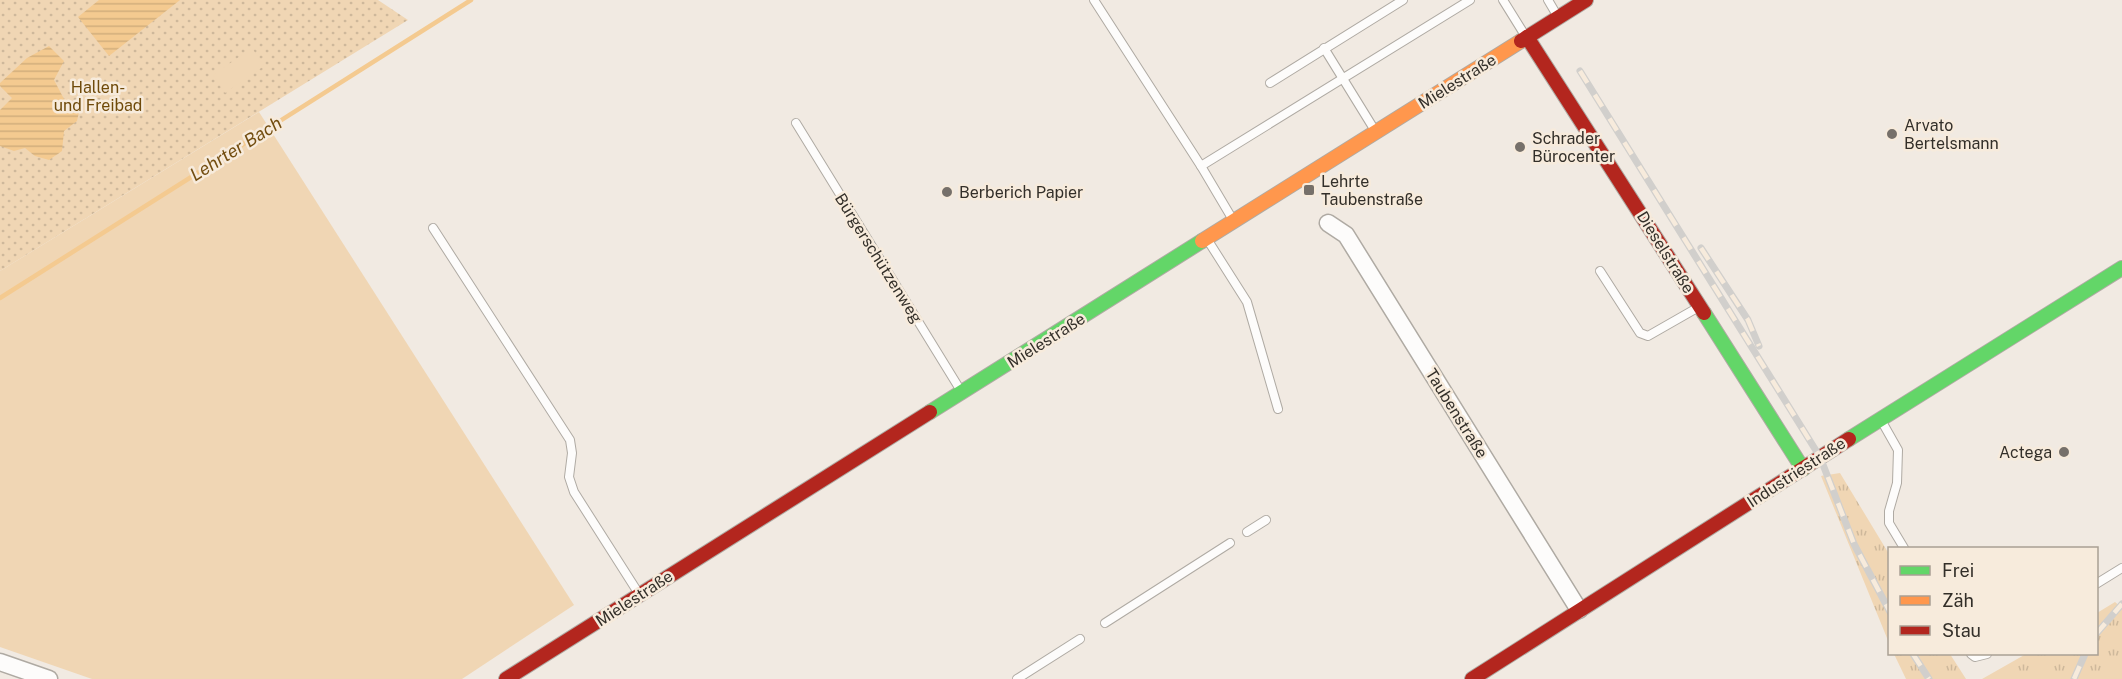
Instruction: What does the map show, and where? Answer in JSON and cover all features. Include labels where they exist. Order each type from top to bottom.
[{"type":"street","name":"Mielestraße","points":[[506,679],[1586,0]]},
{"type":"street","name":"Dieselstraße","points":[[1527,37],[1803,469]]},
{"type":"street","name":"Taubenstraße","points":[[1328,223],[1346,235],[1580,610]]},
{"type":"street","name":"Industriestraße","points":[[1472,679],[2122,268]]},
{"type":"street","points":[[0,662],[49,679]]},
{"type":"lane","points":[[1094,0],[1234,221]]},
{"type":"lane","points":[[1270,82],[1403,0]]},
{"type":"lane","points":[[1201,166],[1470,0]]},
{"type":"lane","points":[[1503,0],[1527,37]]},
{"type":"lane","points":[[1548,0],[1558,17]]},
{"type":"lane","points":[[1324,48],[1376,132]]},
{"type":"lane","name":"Bürgerschützenweg","points":[[796,123],[962,393]]},
{"type":"lane","points":[[433,228],[570,440],[572,453],[569,477],[574,492],[639,594]]},
{"type":"lane","points":[[1207,239],[1247,302],[1278,409]]},
{"type":"lane","points":[[1600,271],[1640,333],[1648,336],[1700,306]]},
{"type":"lane","points":[[1880,419],[1898,450],[1896,483],[1888,511],[1889,523],[1903,547]]},
{"type":"lane","points":[[1247,532],[1266,520]]},
{"type":"lane","points":[[1105,622],[1230,543]]},
{"type":"lane","points":[[2098,583],[2122,568]]},
{"type":"lane","points":[[1017,679],[1080,639]]},
{"type":"green space","name":"Hallen- und Freibad","points":[[0,0],[378,0],[408,20],[0,271]]},
{"type":"green space","points":[[252,48],[264,66],[225,93],[213,75]]},
{"type":"green space","points":[[259,112],[574,605],[462,679],[92,679],[0,647],[0,271]]},
{"type":"green space","points":[[1840,473],[1888,552],[1888,641],[1821,476]]},
{"type":"green space","points":[[2115,602],[2122,608],[2122,679],[1982,679],[2024,655],[2098,655],[2098,612]]},
{"type":"green space","points":[[1894,655],[1951,655],[1966,679],[1906,679]]},
{"type":"shaded area","points":[[99,0],[180,0],[109,56],[78,17]]},
{"type":"shaded area","points":[[49,46],[64,61],[54,80],[64,99],[81,103],[77,121],[64,131],[62,151],[49,160],[35,156],[25,148],[14,151],[0,146],[0,110],[12,98],[0,86],[0,83],[27,58]]},
{"type":"waterway","name":"Lehrter Bach","points":[[0,298],[471,0]]},
{"type":"railway","points":[[1580,71],[1820,457],[1854,544],[1888,608]]},
{"type":"railway","points":[[1701,248],[1748,320],[1759,346]]},
{"type":"railway","points":[[2098,632],[2122,604]]},
{"type":"railway","points":[[1914,655],[1929,679]]},
{"type":"railway","points":[[2074,679],[2085,655]]},
{"type":"traffic: fast","points":[[930,412],[1202,241]]},
{"type":"traffic: fast","points":[[1849,439],[2122,268]]},
{"type":"traffic: fast","points":[[1704,313],[1803,469]]},
{"type":"traffic: slow","points":[[1202,241],[1521,41]]},
{"type":"traffic: jam","points":[[1521,41],[1586,0]]},
{"type":"traffic: jam","points":[[1527,37],[1704,313]]},
{"type":"traffic: jam","points":[[506,679],[930,412]]},
{"type":"traffic: jam","points":[[1472,679],[1849,439]]},
{"type":"place","name":"Arvato Bertelsmann","points":[[1892,134]]},
{"type":"place","name":"Schrader Bürocenter","points":[[1520,147]]},
{"type":"place","name":"Lehrte Taubenstraße","points":[[1309,190]]},
{"type":"place","name":"Berberich Papier","points":[[947,192]]},
{"type":"place","name":"Actega","points":[[2064,452]]}]
